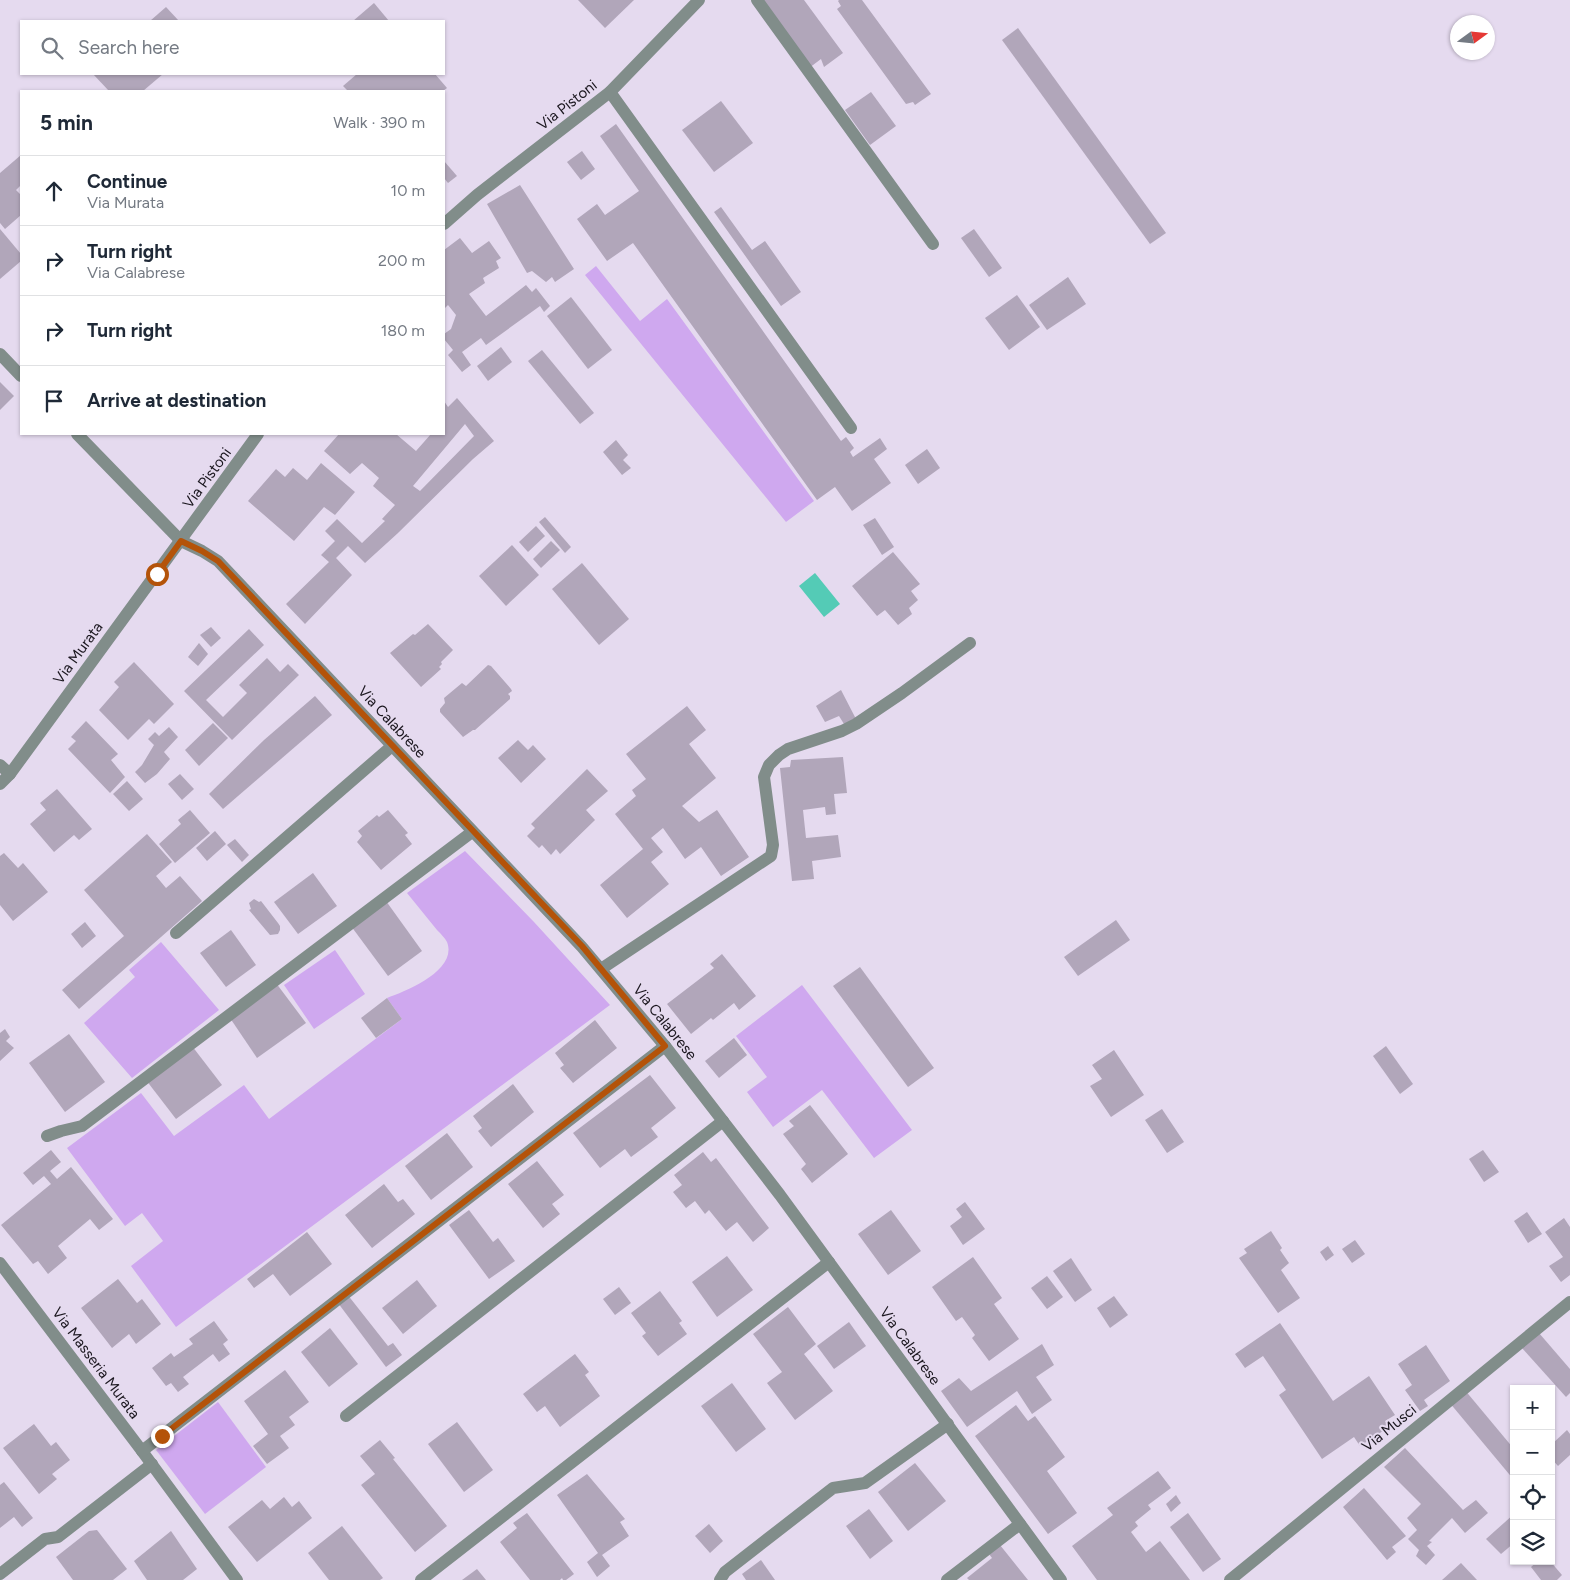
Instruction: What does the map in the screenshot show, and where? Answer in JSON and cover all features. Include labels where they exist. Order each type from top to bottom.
[{"type":"street","name":"Via Pistoni","points":[[445,223],[477,195],[610,92],[700,0]]},
{"type":"street","points":[[757,0],[933,244]]},
{"type":"street","points":[[610,92],[851,428]]},
{"type":"street","points":[[0,354],[20,375]]},
{"type":"street","name":"Via Calabrese","points":[[78,435],[181,541],[218,561],[472,832],[582,946],[665,1046],[774,1188],[1061,1580]]},
{"type":"street","name":"Via Pistoni","points":[[181,541],[257,435]]},
{"type":"street","name":"Via Murata","points":[[0,784],[10,774],[181,541]]},
{"type":"street","points":[[601,969],[771,856],[773,845],[764,777],[769,765],[779,755],[788,749],[842,731],[856,724],[970,643]]},
{"type":"street","points":[[176,933],[392,746]]},
{"type":"street","points":[[0,764],[10,774]]},
{"type":"street","points":[[47,1136],[82,1126],[472,832]]},
{"type":"street","points":[[142,1451],[665,1046]]},
{"type":"street","points":[[346,1416],[723,1121]]},
{"type":"street","points":[[421,1580],[829,1262]]},
{"type":"street","name":"Via Masseria Murata","points":[[0,1263],[237,1580]]},
{"type":"street","name":"Via Musci","points":[[1230,1580],[1570,1302]]},
{"type":"street","points":[[720,1580],[725,1572],[833,1488],[865,1483],[948,1424]]},
{"type":"street","points":[[0,1574],[45,1539],[58,1537],[152,1464]]},
{"type":"street","points":[[947,1580],[1020,1524]]},
{"type":"shaded area","points":[[596,266],[640,321],[667,299],[814,501],[786,522],[585,275]]},
{"type":"shaded area","points":[[815,573],[840,604],[824,617],[799,586]]},
{"type":"shaded area","points":[[465,851],[534,922],[610,1005],[176,1327],[131,1266],[163,1241],[142,1213],[125,1226],[67,1148],[141,1093],[174,1136],[244,1085],[269,1119],[402,1019],[387,998],[418,985],[429,978],[445,962],[448,952],[447,942],[407,893]]},
{"type":"shaded area","points":[[161,942],[219,1010],[132,1078],[84,1023],[135,977],[129,970]]},
{"type":"shaded area","points":[[335,950],[365,994],[314,1029],[284,985]]},
{"type":"shaded area","points":[[802,985],[912,1130],[874,1158],[822,1090],[773,1127],[747,1092],[767,1077],[736,1036]]},
{"type":"shaded area","points":[[218,1402],[266,1467],[205,1514],[156,1450]]},
{"type":"building","points":[[578,0],[634,0],[605,28]]},
{"type":"building","points":[[761,0],[804,0],[843,53],[824,67],[821,59],[809,68]]},
{"type":"building","points":[[839,0],[862,0],[931,94],[915,105],[913,102],[906,104],[837,9],[841,6]]},
{"type":"building","points":[[374,3],[388,20],[354,20]]},
{"type":"building","points":[[166,7],[178,20],[151,20]]},
{"type":"building","points":[[1018,28],[1166,233],[1150,244],[1002,40]]},
{"type":"building","points":[[94,75],[162,75],[144,90],[108,90]]},
{"type":"building","points":[[356,75],[436,75],[447,88],[444,90],[347,90],[343,86]]},
{"type":"building","points":[[871,92],[896,126],[870,145],[845,110]]},
{"type":"building","points":[[721,101],[753,143],[714,172],[682,130]]},
{"type":"building","points":[[616,124],[841,441],[846,437],[854,448],[850,452],[853,457],[880,438],[887,449],[874,459],[891,483],[852,511],[835,487],[817,500],[633,243],[607,261],[577,219],[597,204],[605,215],[639,191],[600,136]]},
{"type":"building","points":[[582,151],[595,169],[581,180],[567,162]]},
{"type":"building","points":[[20,156],[20,186],[16,190],[20,194],[20,216],[5,229],[0,223],[0,173]]},
{"type":"building","points":[[445,162],[457,176],[448,183],[445,179]]},
{"type":"building","points":[[520,185],[574,269],[555,282],[552,277],[546,282],[532,271],[527,273],[487,204]]},
{"type":"building","points":[[721,207],[752,250],[765,241],[801,292],[781,306],[714,212]]},
{"type":"building","points":[[0,229],[20,253],[20,262],[0,279]]},
{"type":"building","points":[[974,229],[1002,268],[989,277],[961,238]]},
{"type":"building","points":[[460,238],[472,253],[489,241],[501,258],[496,261],[499,268],[483,278],[485,283],[469,294],[486,316],[526,285],[532,292],[536,288],[550,306],[544,312],[540,306],[486,345],[481,338],[462,352],[471,365],[462,372],[448,355],[453,350],[445,340],[445,333],[451,329],[456,315],[448,305],[445,308],[445,249]]},
{"type":"building","points":[[1068,277],[1086,304],[1047,330],[1029,305]]},
{"type":"building","points":[[1017,295],[1040,327],[1009,350],[985,318]]},
{"type":"building","points":[[571,297],[612,350],[588,369],[547,316]]},
{"type":"building","points":[[501,347],[512,362],[488,381],[477,366]]},
{"type":"building","points":[[542,350],[594,413],[580,424],[528,361]]},
{"type":"building","points":[[0,382],[14,396],[0,410]]},
{"type":"building","points":[[457,398],[494,441],[365,563],[348,546],[336,558],[352,575],[305,624],[286,604],[329,562],[321,555],[335,541],[325,531],[337,519],[362,543],[385,521],[382,519],[395,505],[373,486],[379,478],[362,463],[350,474],[324,451],[338,435],[397,435],[416,451],[430,435],[445,435],[445,402],[448,407]],"holes":[[[465,424],[474,436],[420,491],[413,486]]]},
{"type":"building","points":[[616,440],[628,455],[623,460],[631,468],[622,475],[603,452]]},
{"type":"building","points":[[927,449],[940,468],[918,484],[905,465]]},
{"type":"building","points":[[321,463],[355,492],[335,515],[324,507],[294,541],[248,501],[276,469],[285,477],[293,468],[307,480]]},
{"type":"building","points":[[545,517],[571,547],[565,553],[539,522]]},
{"type":"building","points":[[875,518],[894,547],[882,555],[863,525]]},
{"type":"building","points":[[536,526],[545,536],[528,552],[519,542]]},
{"type":"building","points":[[551,541],[560,550],[541,568],[533,559]]},
{"type":"building","points":[[512,545],[539,575],[506,606],[479,576]]},
{"type":"building","points":[[893,552],[920,584],[911,591],[918,600],[909,608],[912,614],[898,625],[885,610],[877,616],[852,586]]},
{"type":"building","points":[[582,563],[629,619],[599,645],[552,589]]},
{"type":"building","points":[[428,624],[453,650],[441,662],[442,664],[439,667],[441,669],[421,687],[390,653]]},
{"type":"building","points":[[211,627],[221,638],[211,647],[200,635]]},
{"type":"building","points":[[249,629],[264,645],[206,700],[223,717],[247,693],[239,685],[267,658],[280,672],[288,664],[299,675],[232,740],[184,691]]},
{"type":"building","points":[[199,643],[208,654],[198,666],[188,657]]},
{"type":"building","points":[[134,662],[174,704],[154,724],[149,719],[128,740],[99,710],[119,687],[114,682]]},
{"type":"building","points":[[488,665],[511,689],[512,691],[508,694],[510,699],[475,730],[463,737],[440,712],[440,709],[445,703],[444,698],[462,683],[466,686]]},
{"type":"building","points":[[841,690],[856,719],[844,724],[839,716],[825,722],[816,706]]},
{"type":"building","points":[[315,696],[332,715],[223,809],[209,794],[264,740]]},
{"type":"building","points":[[687,706],[706,730],[689,744],[716,778],[682,806],[699,822],[717,810],[749,857],[721,876],[701,847],[685,859],[663,828],[651,838],[663,852],[651,862],[669,884],[627,918],[600,885],[643,849],[615,814],[636,796],[632,790],[646,779],[626,754]]},
{"type":"building","points":[[86,721],[118,754],[111,760],[125,777],[110,793],[68,749],[76,741],[71,737]]},
{"type":"building","points":[[213,723],[228,738],[199,766],[185,750]]},
{"type":"building","points":[[169,727],[178,737],[164,752],[170,759],[157,774],[145,783],[135,772],[142,765],[154,745],[148,739],[155,732],[159,736]]},
{"type":"building","points":[[518,740],[528,750],[533,745],[546,759],[521,783],[498,758]]},
{"type":"building","points":[[843,757],[847,793],[834,794],[836,814],[826,815],[825,807],[803,810],[806,838],[838,835],[841,857],[812,861],[814,879],[792,881],[780,768],[790,767],[791,760]]},
{"type":"building","points":[[587,769],[608,791],[586,810],[595,820],[560,854],[556,849],[551,855],[542,845],[539,848],[527,836],[535,828],[531,824]]},
{"type":"building","points":[[180,774],[194,789],[182,800],[168,784]]},
{"type":"building","points":[[127,781],[143,799],[129,811],[113,794]]},
{"type":"building","points":[[57,789],[92,829],[79,840],[74,835],[54,852],[30,824],[46,810],[40,803]]},
{"type":"building","points":[[190,810],[210,833],[175,863],[159,844],[181,824],[178,820]]},
{"type":"building","points":[[388,810],[408,833],[405,835],[412,844],[381,870],[357,842],[362,836],[358,831],[377,815],[379,817]]},
{"type":"building","points":[[215,831],[226,844],[207,861],[196,848]]},
{"type":"building","points":[[147,834],[172,862],[156,876],[166,888],[180,876],[202,901],[79,1009],[62,990],[124,936],[84,890]]},
{"type":"building","points":[[235,839],[249,855],[242,862],[227,845]]},
{"type":"building","points":[[4,853],[18,868],[23,863],[48,892],[13,921],[0,905],[0,856]]},
{"type":"building","points":[[313,873],[337,906],[298,934],[274,902]]},
{"type":"building","points":[[254,899],[259,902],[261,901],[278,923],[280,930],[278,934],[270,935],[249,910],[251,909],[249,903]]},
{"type":"building","points":[[386,901],[422,951],[388,976],[351,926]]},
{"type":"building","points":[[1116,920],[1130,940],[1078,976],[1064,957]]},
{"type":"building","points":[[85,922],[96,936],[82,948],[71,934]]},
{"type":"building","points":[[231,930],[256,965],[226,987],[200,953]]},
{"type":"building","points":[[722,954],[756,996],[739,1010],[734,1003],[713,1020],[711,1018],[691,1034],[667,1004],[714,968],[710,964]]},
{"type":"building","points":[[860,967],[934,1068],[908,1087],[833,986]]},
{"type":"building","points":[[276,983],[306,1023],[257,1058],[230,1018]]},
{"type":"building","points":[[387,998],[402,1019],[376,1038],[361,1018]]},
{"type":"building","points":[[595,1020],[617,1048],[573,1083],[560,1068],[564,1065],[555,1053]]},
{"type":"building","points":[[5,1029],[10,1037],[6,1041],[14,1048],[0,1061],[0,1033]]},
{"type":"building","points":[[69,1034],[105,1082],[65,1112],[29,1063]]},
{"type":"building","points":[[734,1038],[747,1055],[719,1078],[705,1061]]},
{"type":"building","points":[[192,1046],[222,1085],[176,1119],[146,1080]]},
{"type":"building","points":[[1386,1046],[1413,1084],[1400,1094],[1373,1056]]},
{"type":"building","points":[[1114,1050],[1144,1095],[1111,1117],[1090,1086],[1102,1079],[1092,1065]]},
{"type":"building","points":[[650,1075],[676,1108],[651,1128],[658,1137],[631,1157],[625,1149],[600,1168],[573,1133]]},
{"type":"building","points":[[513,1084],[534,1112],[491,1147],[478,1131],[482,1128],[473,1116]]},
{"type":"building","points":[[810,1105],[848,1154],[812,1183],[801,1169],[806,1164],[783,1134],[794,1126],[789,1121]]},
{"type":"building","points":[[1162,1109],[1184,1142],[1167,1153],[1145,1120]]},
{"type":"building","points":[[447,1133],[473,1167],[431,1200],[405,1166]]},
{"type":"building","points":[[51,1150],[61,1162],[50,1171],[57,1179],[71,1167],[113,1219],[99,1230],[90,1219],[58,1246],[67,1258],[48,1274],[38,1261],[33,1264],[1,1225],[51,1184],[44,1176],[33,1185],[23,1173]]},
{"type":"building","points":[[1483,1150],[1499,1172],[1484,1182],[1469,1159]]},
{"type":"building","points":[[703,1152],[711,1162],[716,1158],[769,1228],[753,1242],[737,1222],[726,1231],[709,1210],[705,1214],[695,1201],[686,1208],[673,1192],[682,1185],[674,1175]]},
{"type":"building","points":[[537,1161],[564,1195],[552,1204],[560,1214],[543,1228],[508,1184]]},
{"type":"building","points":[[384,1184],[398,1202],[403,1199],[415,1214],[372,1248],[345,1215]]},
{"type":"building","points":[[965,1202],[985,1229],[963,1245],[950,1226],[962,1217],[956,1209]]},
{"type":"building","points":[[469,1210],[493,1242],[498,1238],[515,1261],[489,1279],[449,1225]]},
{"type":"building","points":[[891,1210],[921,1251],[888,1275],[858,1234]]},
{"type":"building","points":[[1527,1212],[1542,1234],[1528,1243],[1514,1221]]},
{"type":"building","points":[[1564,1218],[1570,1227],[1570,1275],[1561,1282],[1549,1266],[1563,1257],[1545,1232]]},
{"type":"building","points":[[1271,1231],[1289,1263],[1281,1270],[1300,1298],[1278,1313],[1239,1258],[1247,1253],[1244,1249]]},
{"type":"building","points":[[307,1232],[332,1264],[290,1296],[273,1274],[254,1288],[247,1279]]},
{"type":"building","points":[[1355,1240],[1365,1254],[1352,1263],[1342,1249]]},
{"type":"building","points":[[1328,1246],[1334,1255],[1326,1261],[1320,1252]]},
{"type":"building","points":[[727,1256],[753,1290],[717,1317],[692,1282]]},
{"type":"building","points":[[973,1257],[1002,1298],[994,1304],[1019,1339],[989,1361],[972,1338],[975,1335],[962,1317],[956,1321],[932,1287]]},
{"type":"building","points":[[1071,1258],[1092,1290],[1075,1302],[1053,1271]]},
{"type":"building","points":[[1047,1276],[1063,1297],[1047,1309],[1031,1288]]},
{"type":"building","points":[[118,1279],[137,1303],[142,1299],[161,1324],[136,1344],[129,1334],[112,1348],[81,1308]]},
{"type":"building","points":[[417,1280],[437,1306],[403,1334],[382,1308]]},
{"type":"building","points":[[619,1287],[631,1303],[615,1315],[603,1299]]},
{"type":"building","points":[[660,1291],[682,1321],[679,1323],[687,1334],[658,1356],[642,1336],[646,1333],[631,1313]]},
{"type":"building","points":[[347,1294],[388,1346],[393,1343],[402,1355],[386,1367],[338,1303]]},
{"type":"building","points":[[1114,1296],[1128,1315],[1110,1328],[1097,1308]]},
{"type":"building","points":[[788,1307],[816,1344],[804,1354],[833,1391],[795,1420],[767,1383],[782,1372],[753,1334]]},
{"type":"building","points":[[214,1321],[228,1340],[223,1344],[230,1354],[219,1362],[213,1354],[183,1377],[189,1384],[178,1392],[171,1383],[166,1386],[152,1368],[171,1353],[174,1357],[193,1344],[189,1339]]},
{"type":"building","points":[[849,1322],[866,1346],[834,1369],[817,1346]]},
{"type":"building","points":[[1280,1323],[1333,1401],[1369,1376],[1395,1415],[1385,1421],[1389,1427],[1360,1446],[1354,1437],[1322,1459],[1279,1395],[1286,1390],[1263,1356],[1245,1368],[1235,1354]]},
{"type":"building","points":[[330,1328],[358,1364],[329,1387],[301,1352]]},
{"type":"building","points":[[1539,1333],[1570,1369],[1570,1393],[1566,1397],[1522,1348]]},
{"type":"building","points":[[1042,1344],[1054,1365],[1036,1377],[1052,1400],[1032,1414],[1017,1391],[967,1427],[941,1391],[959,1378],[971,1391]]},
{"type":"building","points":[[1426,1345],[1450,1381],[1424,1400],[1428,1406],[1420,1411],[1405,1390],[1412,1385],[1398,1364]]},
{"type":"building","points":[[575,1354],[589,1372],[585,1375],[600,1396],[560,1427],[545,1406],[537,1412],[523,1394]]},
{"type":"building","points":[[285,1370],[309,1402],[289,1417],[295,1425],[280,1436],[289,1448],[267,1464],[253,1446],[268,1434],[244,1401]]},
{"type":"building","points":[[732,1383],[766,1429],[736,1452],[701,1406]]},
{"type":"building","points":[[1464,1389],[1510,1444],[1510,1475],[1449,1402]]},
{"type":"building","points":[[1016,1405],[1028,1421],[1035,1416],[1065,1457],[1047,1471],[1077,1513],[1048,1534],[975,1436]]},
{"type":"building","points":[[457,1422],[493,1470],[464,1492],[428,1444]]},
{"type":"building","points":[[34,1424],[51,1446],[56,1442],[70,1460],[52,1474],[57,1479],[39,1494],[3,1448]]},
{"type":"building","points":[[1567,1430],[1570,1434],[1570,1455],[1558,1466],[1555,1463],[1555,1441]]},
{"type":"building","points":[[380,1440],[447,1526],[415,1552],[361,1485],[375,1474],[360,1456]]},
{"type":"building","points":[[1405,1448],[1463,1510],[1476,1500],[1488,1513],[1465,1533],[1452,1518],[1429,1541],[1432,1542],[1427,1546],[1435,1555],[1426,1565],[1416,1556],[1419,1550],[1408,1539],[1417,1530],[1407,1518],[1421,1504],[1384,1467]]},
{"type":"building","points":[[915,1463],[946,1501],[908,1531],[878,1492]]},
{"type":"building","points":[[1158,1471],[1171,1488],[1148,1505],[1151,1509],[1135,1522],[1138,1526],[1131,1532],[1146,1552],[1160,1541],[1190,1580],[1097,1580],[1072,1546],[1113,1515],[1107,1508]]},
{"type":"building","points":[[587,1474],[625,1519],[620,1522],[629,1536],[602,1555],[610,1566],[597,1577],[587,1562],[598,1553],[557,1495]]},
{"type":"building","points":[[4,1482],[33,1518],[22,1527],[14,1517],[0,1528],[0,1485]]},
{"type":"building","points":[[1364,1488],[1406,1536],[1392,1547],[1396,1552],[1387,1560],[1343,1507]]},
{"type":"building","points":[[1176,1495],[1181,1503],[1171,1512],[1166,1504]]},
{"type":"building","points":[[284,1497],[292,1507],[299,1501],[312,1518],[257,1562],[228,1527],[262,1500],[270,1509]]},
{"type":"building","points":[[869,1509],[893,1541],[870,1559],[846,1526]]},
{"type":"building","points":[[527,1513],[574,1574],[566,1580],[562,1578],[560,1580],[530,1580],[500,1542],[517,1528],[513,1523]]},
{"type":"building","points":[[1188,1513],[1221,1559],[1203,1572],[1170,1527]]},
{"type":"building","points":[[1510,1518],[1510,1546],[1501,1554],[1486,1539]]},
{"type":"building","points":[[709,1524],[723,1541],[710,1553],[695,1536]]},
{"type":"building","points":[[342,1526],[383,1578],[380,1580],[329,1580],[308,1553]]},
{"type":"building","points":[[97,1530],[127,1569],[113,1580],[73,1580],[56,1557],[89,1531]]},
{"type":"building","points":[[171,1531],[197,1569],[183,1580],[147,1580],[134,1561]]},
{"type":"building","points":[[1000,1545],[1028,1580],[969,1580],[967,1578],[992,1558],[989,1554]]},
{"type":"building","points":[[761,1560],[775,1580],[746,1580],[742,1574]]},
{"type":"building","points":[[1461,1563],[1477,1580],[1442,1580]]},
{"type":"building","points":[[1533,1565],[1553,1565],[1562,1575],[1557,1580],[1541,1580],[1531,1567]]},
{"type":"building","points":[[477,1569],[486,1580],[462,1580]]},
{"type":"route","points":[[157,574],[181,541],[218,561],[472,832],[582,946],[665,1046],[162,1436]]}]
